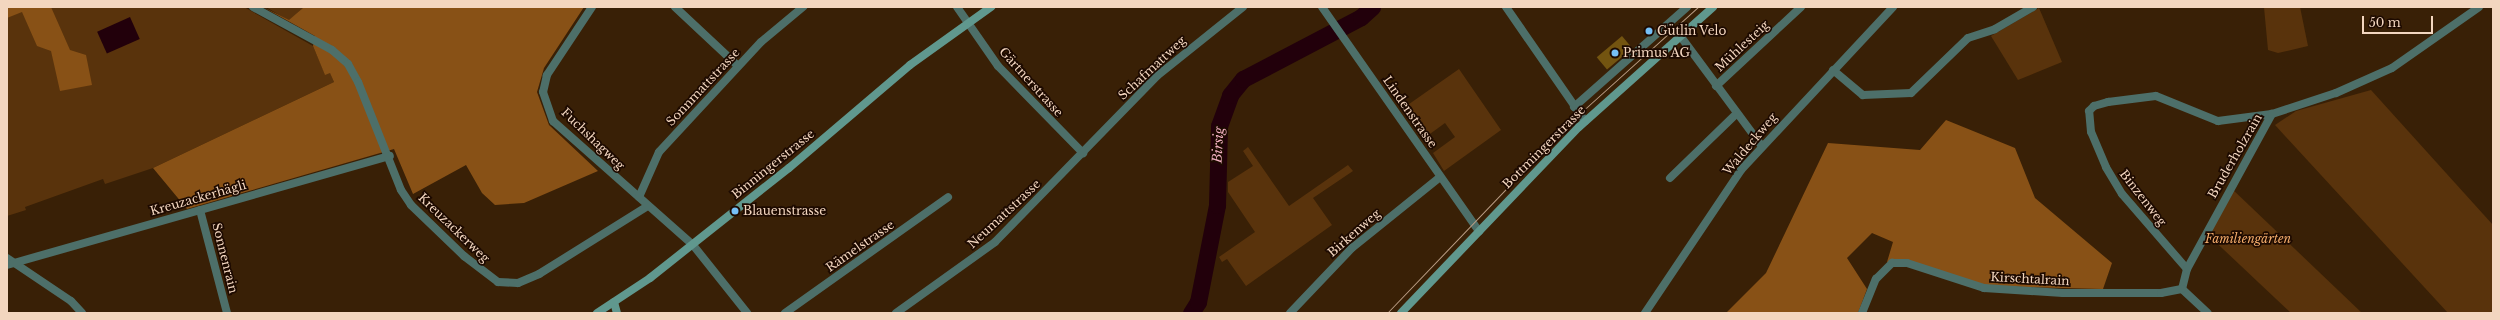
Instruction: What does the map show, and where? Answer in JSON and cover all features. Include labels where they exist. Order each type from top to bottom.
[{"type":"main road","name":"Binningerstrasse","points":[[596,313],[614,302],[693,245],[940,42],[991,7]]},
{"type":"main road","name":"Bottmingerstrasse","points":[[1401,313],[1585,121],[1713,7]]},
{"type":"main road","points":[[614,302],[617,313]]},
{"type":"street","name":"Kreuzackerweg","points":[[253,7],[332,50],[348,64],[390,156],[401,190],[411,205],[469,261],[498,282],[518,283],[539,274],[648,206]]},
{"type":"street","name":"Fuchshagweg","points":[[592,7],[555,59],[547,75],[544,97],[554,121],[693,245]]},
{"type":"street","points":[[675,7],[738,66]]},
{"type":"street","name":"Sonnmattstrasse","points":[[639,197],[659,152],[738,66],[772,32],[803,7]]},
{"type":"street","name":"Gärtnerstrasse","points":[[957,7],[966,23],[998,66],[1083,153]]},
{"type":"street","name":"Schafmattweg","points":[[1083,153],[1157,76],[1243,7]]},
{"type":"street","name":"Lindenstrasse","points":[[1322,7],[1479,231]]},
{"type":"street","points":[[1506,7],[1585,121]]},
{"type":"street","name":"Bottmingerstrasse","points":[[1574,107],[1687,7]]},
{"type":"street","name":"Mühlesteig","points":[[1716,86],[1801,7]]},
{"type":"street","name":"Waldeckweg","points":[[1646,313],[1701,226],[1761,145],[1893,7]]},
{"type":"street","points":[[1833,70],[1863,95],[1911,93],[1968,38],[1995,29],[2033,7]]},
{"type":"street","name":"Bruderholzrain","points":[[2182,289],[2187,269],[2272,114],[2336,93],[2392,68],[2479,7]]},
{"type":"street","name":"Mühlesteig","points":[[1681,37],[1761,145]]},
{"type":"street","name":"Binzenweg","points":[[2187,269],[2122,194],[2106,168],[2091,132],[2089,111],[2094,106],[2108,102],[2156,96],[2218,120],[2272,114]]},
{"type":"street","points":[[1670,178],[1737,113]]},
{"type":"street","name":"Neumattstrasse","points":[[896,313],[995,242],[1083,153]]},
{"type":"street","name":"Kreuzackerhägli","points":[[9,262],[390,156]]},
{"type":"street","name":"Birkenweg","points":[[1290,313],[1352,248],[1440,177]]},
{"type":"street","name":"Rämelstrasse","points":[[785,313],[948,197]]},
{"type":"street","name":"Sonnenrain","points":[[200,210],[227,313]]},
{"type":"street","points":[[693,245],[747,313]]},
{"type":"street","points":[[9,262],[71,301],[82,313]]},
{"type":"street","name":"Kirschtalrain","points":[[1862,313],[1876,279],[1892,263],[1908,263],[1984,288],[2078,293],[2161,293],[2182,289]]},
{"type":"street","points":[[2182,289],[2208,313]]},
{"type":"green space","points":[[7,7],[244,7],[313,46],[325,74],[330,72],[334,82],[153,168],[105,184],[103,179],[25,207],[26,210],[7,216]]},
{"type":"green space","points":[[266,7],[304,7],[289,21]]},
{"type":"green space","points":[[2264,7],[2300,7],[2308,46],[2278,53],[2268,50]]},
{"type":"green space","points":[[2039,8],[2062,62],[2018,80],[1991,36]]},
{"type":"green space","points":[[1459,69],[1501,130],[1444,171],[1433,153],[1455,137],[1445,123],[1423,139],[1402,109]]},
{"type":"green space","points":[[2371,90],[2493,225],[2493,313],[2448,313],[2275,125],[2296,111]]},
{"type":"green space","points":[[1248,147],[1289,206],[1348,165],[1353,171],[1313,198],[1332,225],[1246,286],[1227,259],[1222,262],[1219,257],[1255,232],[1228,192],[1228,182],[1253,166],[1243,151]]},
{"type":"green space","name":"Familiengärten","points":[[2230,187],[2362,313],[2291,313],[2206,233]]},
{"type":"shaded area","points":[[7,7],[51,7],[70,50],[86,55],[92,85],[60,91],[51,51],[37,46],[22,12],[7,18]]},
{"type":"shaded area","points":[[263,7],[289,20],[304,7],[584,7],[544,68],[537,92],[549,125],[598,171],[524,203],[495,205],[482,193],[466,165],[413,194],[394,149],[187,209],[153,168],[334,82],[330,73],[325,75],[313,46],[315,36]]},
{"type":"shaded area","points":[[130,17],[140,39],[107,54],[97,32]]},
{"type":"shaded area","points":[[1946,120],[2015,148],[2035,198],[2112,263],[2103,289],[1982,286],[1904,260],[1887,262],[1893,242],[1872,233],[1847,258],[1867,289],[1858,313],[1726,313],[1766,273],[1828,143],[1920,150]]},
{"type":"building","name":"Primus AG","points":[[1622,36],[1632,48],[1607,69],[1597,57]]},
{"type":"waterway","name":"Birsig","points":[[1191,313],[1198,302],[1217,205],[1219,126],[1230,95],[1243,79],[1361,17],[1372,7]]},
{"type":"tram line","points":[[1387,313],[1568,124],[1698,7]]},
{"type":"place","name":"Gütlin Velo","points":[[1649,31]]},
{"type":"place","name":"Primus AG","points":[[1615,53]]},
{"type":"place","name":"Blauenstrasse","points":[[735,211]]}]
